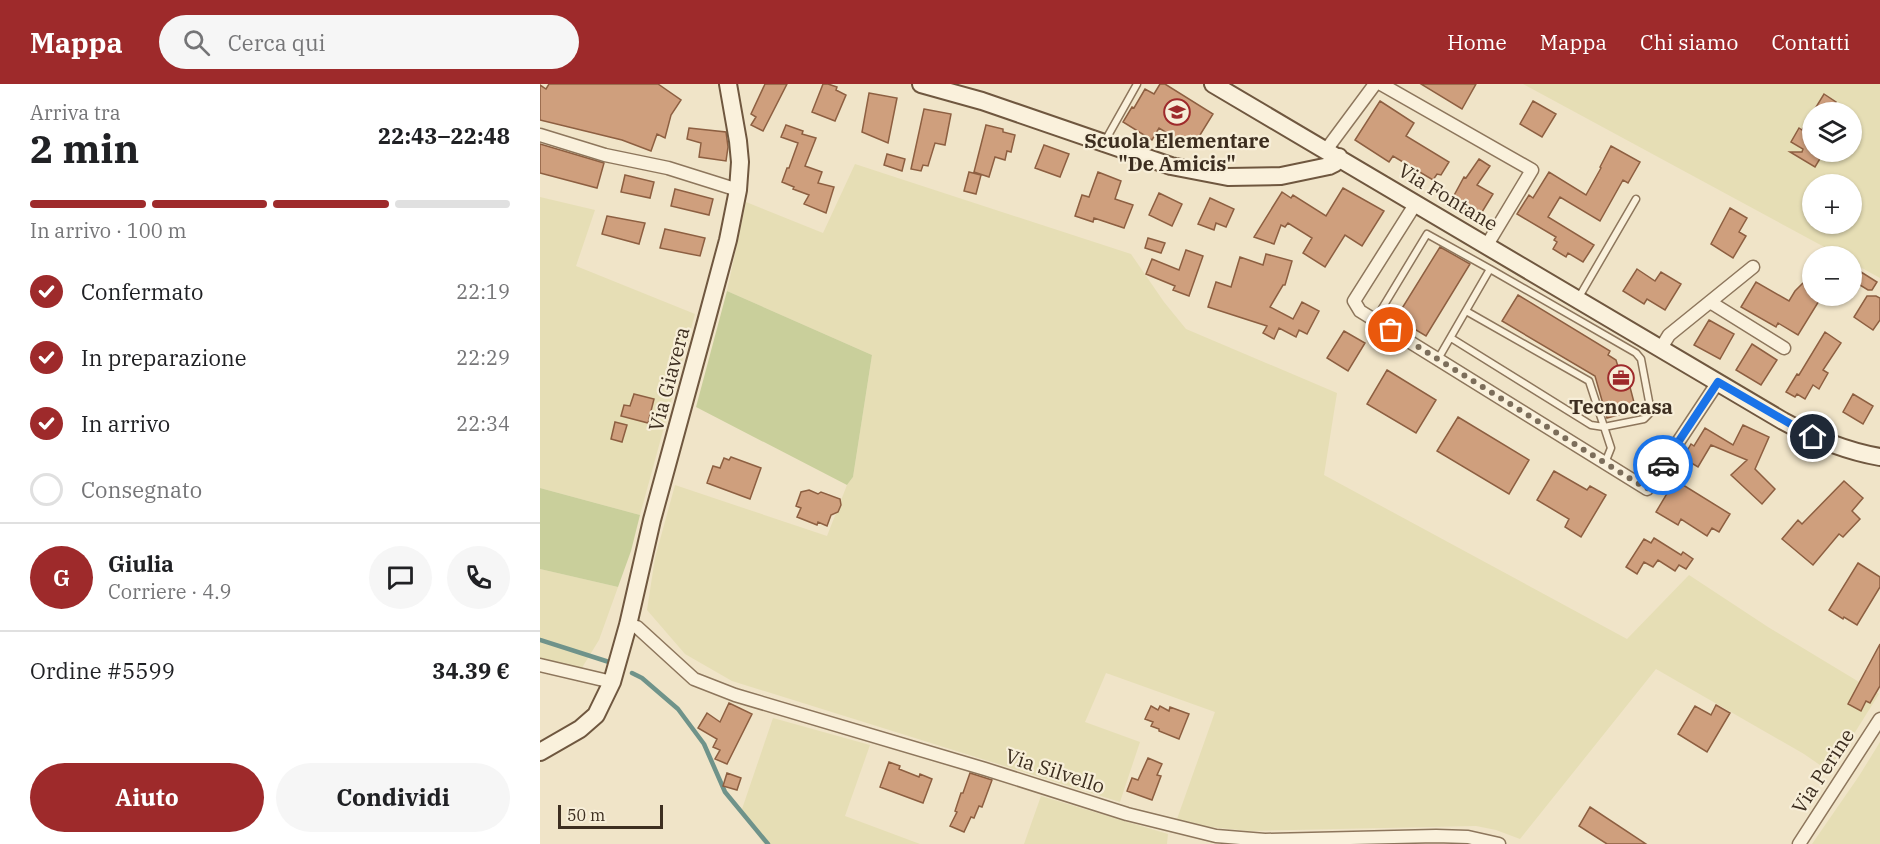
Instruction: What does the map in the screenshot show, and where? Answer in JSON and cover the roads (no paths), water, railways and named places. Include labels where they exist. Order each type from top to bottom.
[{"type":"street","name":"Via Giavera","points":[[540,752],[580,729],[596,715],[612,682],[628,625],[652,520],[714,291],[738,190],[738,141],[728,84]]},
{"type":"street","points":[[921,84],[982,101],[1171,166],[1227,177],[1281,176],[1329,166],[1337,161],[1333,154],[1375,84]]},
{"type":"street","name":"Via Fontane","points":[[1213,84],[1813,437],[1839,447],[1880,457]]},
{"type":"street","points":[[1381,84],[1532,170],[1487,245]]},
{"type":"street","points":[[540,135],[605,155],[668,168],[738,190]]},
{"type":"street","points":[[1416,203],[1354,301],[1360,311],[1647,489],[1718,382]]},
{"type":"street","points":[[1660,348],[1669,335],[1753,267]]},
{"type":"street","points":[[1710,302],[1784,348]]},
{"type":"street","name":"Via Silvello","points":[[628,625],[637,627],[694,679],[735,695],[986,769],[1126,814],[1216,836],[1265,840],[1436,836],[1468,837],[1499,844]]},
{"type":"street","points":[[540,665],[612,682]]},
{"type":"street","name":"Via Perine","points":[[1799,844],[1880,718]]},
{"type":"lane","points":[[1104,143],[1137,84]]},
{"type":"lane","points":[[1578,299],[1636,199]]},
{"type":"lane","points":[[1375,320],[1428,234],[1636,353],[1641,359],[1651,412],[1644,419],[1604,427],[1591,425],[1451,338]]},
{"type":"lane","points":[[1438,360],[1490,269]]},
{"type":"lane","points":[[1466,311],[1589,381],[1611,448],[1605,464]]},
{"type":"waterway","points":[[540,640],[609,662]]},
{"type":"waterway","points":[[632,673],[642,678],[678,709],[704,744],[725,792],[768,844]]},
{"type":"place","name":"Scuola Elementare \"De Amicis\"","points":[[1177,112]]},
{"type":"place","name":"Tecnocasa","points":[[1621,378]]}]
